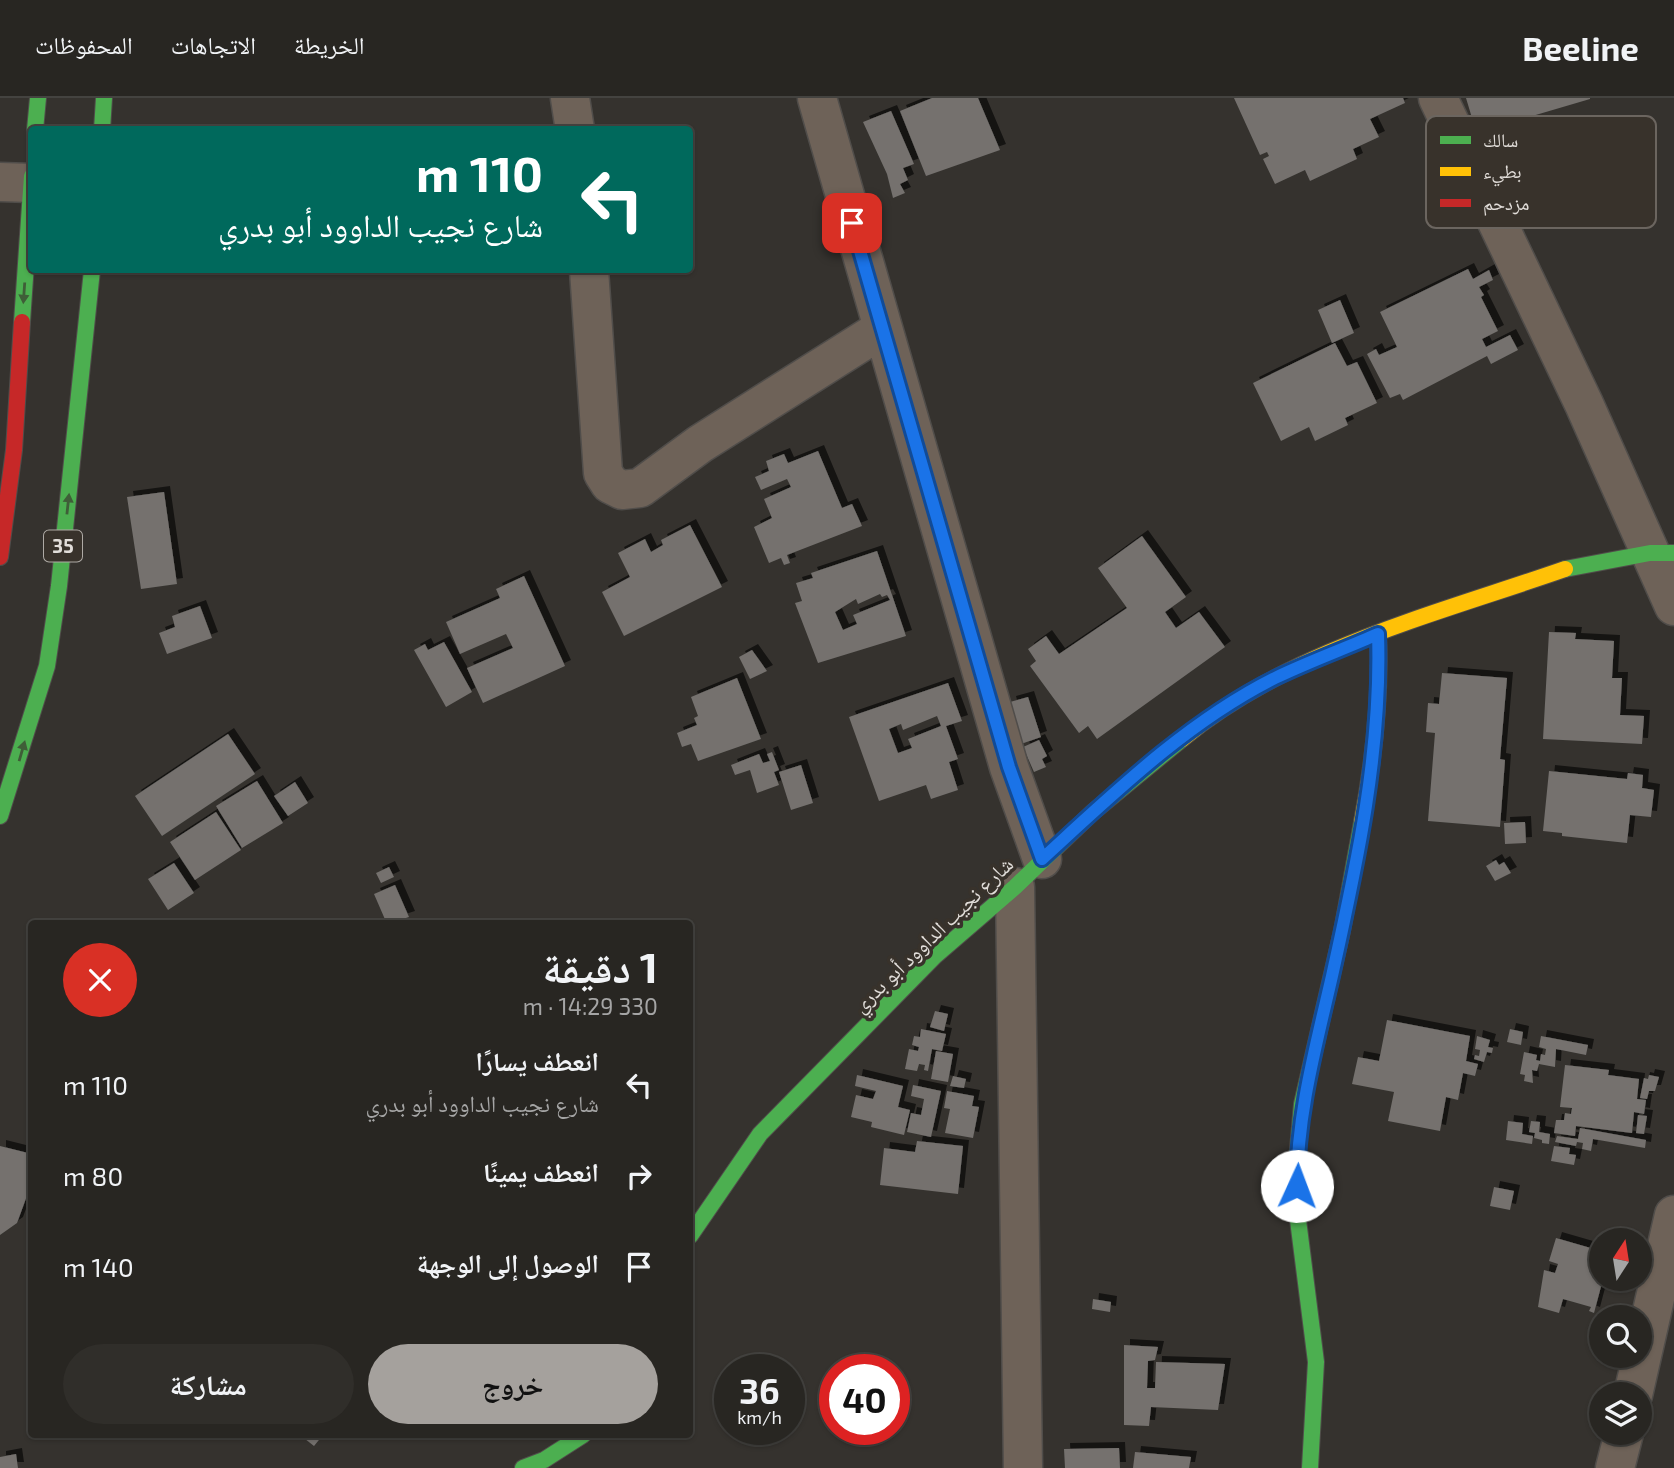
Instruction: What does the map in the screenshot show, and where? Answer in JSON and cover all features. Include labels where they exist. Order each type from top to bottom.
[{"type":"main road","points":[[35,126],[38,98]]},
{"type":"main road","points":[[102,126],[104,98]]},
{"type":"main road","points":[[0,558],[14,450],[28,230]]},
{"type":"main road","name":"35","points":[[0,816],[47,666],[59,586],[92,273]]},
{"type":"main road","name":"شارع نجيب الداوود أبو بدري","points":[[693,1232],[760,1134],[935,956],[1145,768],[1239,699],[1274,678],[1378,634],[1575,566],[1662,553]]},
{"type":"main road","points":[[1310,1468],[1316,1362],[1297,1212],[1297,1160],[1303,1104],[1342,931],[1373,766],[1380,676],[1378,634]]},
{"type":"main road","points":[[523,1468],[544,1460],[578,1438]]},
{"type":"street","points":[[569,98],[574,126]]},
{"type":"street","points":[[817,98],[1009,767],[1042,859]]},
{"type":"street","points":[[1438,98],[1447,116]]},
{"type":"street","points":[[0,181],[28,183]]},
{"type":"street","points":[[1500,228],[1584,404],[1662,553],[1674,606]]},
{"type":"street","points":[[589,273],[603,473],[610,484],[622,490],[640,488],[700,444],[882,329]]},
{"type":"street","points":[[1015,887],[1023,1468]]},
{"type":"street","points":[[1636,1382],[1674,1215]]},
{"type":"street","points":[[1615,1468],[1621,1445]]},
{"type":"building","points":[[932,98],[978,98],[1000,150],[926,176],[900,111]]},
{"type":"building","points":[[1234,98],[1403,98],[1405,103],[1370,119],[1379,137],[1353,149],[1357,159],[1310,181],[1305,170],[1275,184],[1263,159],[1269,156],[1267,152],[1260,155]]},
{"type":"building","points":[[1466,98],[1590,98],[1532,116],[1471,116]]},
{"type":"building","points":[[891,111],[914,164],[903,168],[908,180],[900,184],[905,193],[893,198],[887,174],[863,122]]},
{"type":"building","points":[[1468,269],[1473,279],[1489,270],[1493,280],[1479,287],[1484,295],[1481,297],[1498,331],[1482,339],[1486,347],[1510,335],[1518,350],[1491,364],[1487,356],[1403,400],[1400,394],[1390,398],[1367,354],[1376,349],[1379,355],[1397,347],[1380,312]]},
{"type":"building","points":[[1340,300],[1354,333],[1332,343],[1318,310]]},
{"type":"building","points":[[1335,343],[1347,366],[1357,362],[1377,403],[1345,418],[1348,425],[1315,441],[1309,427],[1281,441],[1253,383]]},
{"type":"building","points":[[818,451],[842,508],[852,504],[862,526],[787,555],[790,563],[784,565],[781,558],[769,563],[754,527],[772,518],[764,499],[791,487],[787,479],[761,490],[755,477],[769,471],[766,461],[784,454],[788,463]]},
{"type":"building","points":[[164,492],[177,584],[141,589],[127,497]]},
{"type":"building","points":[[690,525],[722,587],[624,636],[602,592],[630,577],[618,553],[645,539],[651,552],[663,545],[661,540]]},
{"type":"building","points":[[1142,536],[1186,597],[1165,612],[1176,628],[1199,612],[1225,647],[1097,739],[1088,726],[1079,733],[1030,666],[1036,661],[1028,649],[1046,636],[1059,654],[1127,608],[1098,568]]},
{"type":"building","points":[[877,551],[906,636],[818,663],[795,603],[802,601],[796,583],[813,578],[811,573]],"holes":[[[880,594],[882,597],[887,595],[890,600],[853,615],[857,624],[843,630],[835,612],[856,599],[858,604]]]},
{"type":"building","points":[[524,576],[565,666],[483,703],[467,668],[513,648],[506,634],[460,654],[446,622],[500,598],[496,589]]},
{"type":"building","points":[[200,606],[212,638],[167,654],[159,633],[175,627],[172,616]]},
{"type":"building","points":[[1549,632],[1576,633],[1575,639],[1614,641],[1612,678],[1622,678],[1620,715],[1644,716],[1642,744],[1543,739]]},
{"type":"building","points":[[444,642],[472,692],[446,707],[414,650],[425,644],[428,650]]},
{"type":"building","points":[[752,650],[767,671],[750,679],[739,657]]},
{"type":"building","points":[[1442,673],[1507,678],[1500,759],[1505,760],[1500,827],[1428,821],[1435,733],[1426,732],[1428,703],[1439,704]]},
{"type":"building","points":[[737,678],[761,739],[698,761],[691,744],[682,747],[677,733],[697,725],[694,718],[698,716],[691,697]]},
{"type":"building","points":[[948,683],[962,721],[946,726],[958,759],[949,762],[958,790],[931,799],[926,785],[879,801],[849,717]],"holes":[[[937,716],[941,726],[908,739],[912,748],[898,753],[889,729],[901,724],[903,730]]]},
{"type":"building","points":[[1028,697],[1041,737],[1021,744],[1010,702]]},
{"type":"building","points":[[228,734],[255,774],[162,836],[135,796]]},
{"type":"building","points":[[1039,740],[1047,756],[1042,759],[1046,767],[1034,772],[1023,747]]},
{"type":"building","points":[[772,752],[779,770],[774,772],[779,785],[757,793],[750,770],[735,775],[731,765],[759,754],[763,763],[770,761],[767,754]]},
{"type":"building","points":[[801,765],[813,803],[791,810],[779,772]]},
{"type":"building","points":[[1549,771],[1627,779],[1628,773],[1643,775],[1642,788],[1654,790],[1651,817],[1630,815],[1627,843],[1562,836],[1562,833],[1543,831]]},
{"type":"building","points":[[257,781],[283,823],[242,848],[216,806]]},
{"type":"building","points":[[295,782],[308,803],[288,816],[274,796]]},
{"type":"building","points":[[216,812],[241,850],[195,880],[170,842]]},
{"type":"building","points":[[1525,822],[1526,843],[1505,844],[1504,823]]},
{"type":"building","points":[[1496,860],[1499,865],[1504,862],[1511,873],[1495,881],[1486,866]]},
{"type":"building","points":[[174,863],[194,893],[168,910],[148,879]]},
{"type":"building","points":[[389,867],[394,877],[381,883],[376,873]]},
{"type":"building","points":[[395,885],[409,917],[385,920],[374,894]]},
{"type":"building","points":[[935,1011],[948,1014],[944,1031],[930,1027]]},
{"type":"building","points":[[1387,1020],[1470,1036],[1466,1061],[1478,1064],[1475,1076],[1463,1073],[1458,1100],[1446,1097],[1440,1131],[1388,1121],[1394,1092],[1352,1084],[1358,1057],[1379,1061]]},
{"type":"building","points":[[921,1029],[946,1034],[942,1051],[932,1049],[928,1071],[924,1070],[925,1065],[919,1064],[917,1071],[905,1069],[909,1049],[918,1051],[919,1047],[912,1045],[914,1036],[920,1037]]},
{"type":"building","points":[[1510,1029],[1523,1032],[1521,1045],[1507,1042]]},
{"type":"building","points":[[1477,1036],[1490,1040],[1488,1047],[1493,1048],[1492,1053],[1487,1052],[1484,1062],[1474,1059],[1475,1055],[1479,1056],[1480,1050],[1475,1049]]},
{"type":"building","points":[[1541,1036],[1588,1045],[1586,1055],[1556,1049],[1555,1067],[1539,1064],[1537,1071],[1532,1070],[1533,1083],[1524,1081],[1525,1075],[1520,1074],[1524,1052],[1537,1055],[1536,1060],[1540,1061],[1541,1054],[1545,1055],[1546,1049],[1539,1047]]},
{"type":"building","points":[[936,1051],[953,1054],[948,1082],[931,1079]]},
{"type":"building","points":[[1565,1065],[1609,1070],[1608,1075],[1639,1079],[1637,1099],[1646,1100],[1644,1114],[1634,1112],[1632,1133],[1576,1126],[1575,1136],[1554,1133],[1556,1120],[1564,1120],[1565,1113],[1571,1114],[1572,1108],[1560,1107]]},
{"type":"building","points":[[857,1075],[903,1086],[898,1107],[910,1110],[904,1135],[871,1127],[872,1122],[851,1117],[856,1095],[873,1099],[876,1091],[855,1086]]},
{"type":"building","points":[[1649,1075],[1659,1077],[1655,1091],[1649,1091],[1647,1099],[1640,1098],[1644,1078],[1648,1079]]},
{"type":"building","points":[[953,1076],[966,1079],[964,1088],[950,1086]]},
{"type":"building","points":[[913,1085],[941,1091],[931,1137],[907,1132],[911,1113],[921,1115],[924,1099],[911,1096]]},
{"type":"building","points":[[947,1091],[974,1096],[972,1106],[979,1107],[973,1138],[945,1133],[950,1109],[944,1108]]},
{"type":"building","points":[[1638,1115],[1647,1116],[1644,1134],[1636,1133]]},
{"type":"building","points":[[1508,1121],[1523,1123],[1522,1134],[1533,1136],[1532,1144],[1506,1140]]},
{"type":"building","points":[[1531,1121],[1540,1122],[1539,1132],[1550,1134],[1549,1144],[1542,1143],[1542,1140],[1534,1138],[1535,1133],[1529,1132]]},
{"type":"building","points":[[1580,1128],[1646,1140],[1645,1148],[1593,1139],[1591,1151],[1582,1149],[1583,1143],[1577,1142],[1576,1146],[1555,1142],[1557,1136],[1578,1139]]},
{"type":"building","points":[[917,1141],[963,1146],[958,1194],[880,1185],[884,1148],[915,1152]]},
{"type":"building","points":[[0,1146],[28,1153],[28,1193],[17,1223],[0,1235]]},
{"type":"building","points":[[1554,1146],[1570,1148],[1569,1154],[1576,1155],[1574,1165],[1551,1161]]},
{"type":"building","points":[[1494,1187],[1514,1191],[1510,1210],[1490,1206]]},
{"type":"building","points":[[1556,1238],[1589,1248],[1589,1292],[1600,1292],[1596,1305],[1589,1306],[1563,1299],[1559,1313],[1538,1307],[1544,1270],[1555,1273],[1558,1264],[1549,1261]]},
{"type":"building","points":[[1093,1299],[1111,1302],[1110,1312],[1092,1309]]},
{"type":"building","points":[[1124,1345],[1158,1347],[1155,1360],[1148,1361],[1147,1388],[1155,1388],[1156,1362],[1225,1364],[1218,1410],[1151,1407],[1149,1426],[1124,1425]]},
{"type":"building","points":[[304,1438],[321,1438],[314,1446]]},
{"type":"building","points":[[1119,1448],[1120,1468],[1065,1468],[1064,1449]]},
{"type":"building","points":[[1135,1452],[1191,1457],[1189,1468],[1133,1468]]},
{"type":"building","points":[[16,1454],[18,1468],[0,1468],[0,1457]]},
{"type":"traffic: fast","points":[[35,126],[38,98]]},
{"type":"traffic: fast","points":[[102,126],[104,98]]},
{"type":"traffic: fast","points":[[22,322],[28,234]]},
{"type":"traffic: fast","points":[[0,816],[47,666],[59,586],[92,273]]},
{"type":"traffic: fast","points":[[1565,569],[1650,553],[1674,553]]},
{"type":"traffic: fast","points":[[693,1232],[760,1134],[935,956],[1015,887],[1093,812],[1182,739]]},
{"type":"traffic: fast","points":[[1310,1468],[1316,1362],[1297,1212],[1297,1160],[1302,1104],[1342,931],[1362,822]]},
{"type":"traffic: fast","points":[[523,1468],[544,1460],[578,1438]]},
{"type":"traffic: slow","points":[[1182,739],[1224,708],[1269,681],[1316,658],[1415,619],[1565,569]]},
{"type":"traffic: slow","points":[[1362,822],[1376,728],[1378,634]]},
{"type":"traffic: jam","points":[[0,557],[14,450],[22,322]]},
{"type":"route","points":[[852,223],[1009,767],[1042,859],[1093,812],[1191,731],[1274,678],[1378,634],[1380,676],[1373,766],[1359,849],[1303,1104],[1297,1186]]}]
